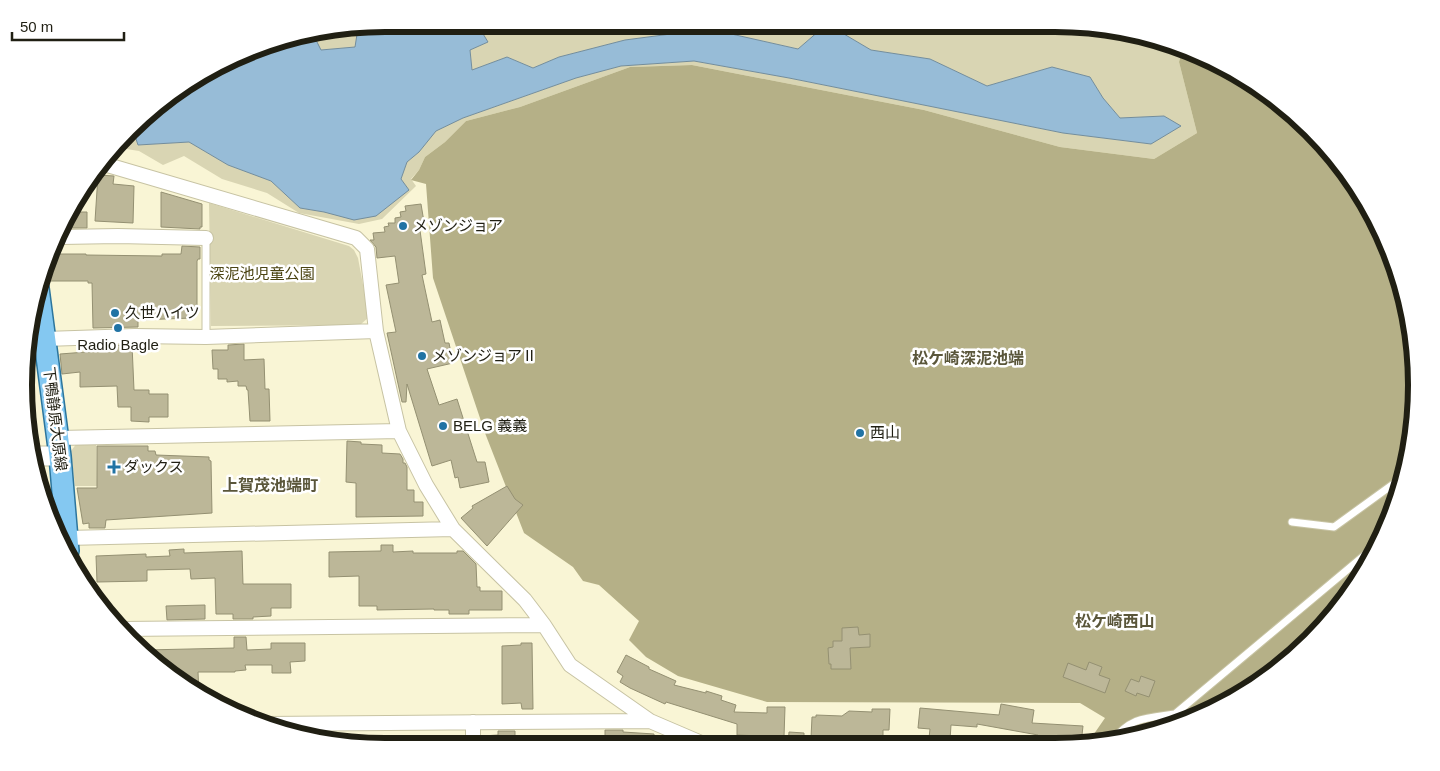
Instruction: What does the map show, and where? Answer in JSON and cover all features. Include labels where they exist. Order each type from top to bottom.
[{"type":"main road","name":"下鴨静原大原線","points":[[39,316],[40,331],[59,447],[64,532]]},
{"type":"street","points":[[109,166],[356,238],[367,249],[376,331],[399,431],[426,485],[453,529],[525,600],[544,624],[570,665],[650,720],[690,738]]},
{"type":"street","points":[[65,237],[206,238]]},
{"type":"street","points":[[40,331],[135,336],[206,337],[376,331]]},
{"type":"street","points":[[39,455],[59,447],[399,431]]},
{"type":"street","points":[[69,542],[453,529]]},
{"type":"street","points":[[130,629],[544,624]]},
{"type":"street","points":[[286,724],[650,720]]},
{"type":"street","points":[[472,722],[473,738]]},
{"type":"lane","points":[[206,238],[206,337]]},
{"type":"lane","points":[[1292,522],[1334,527],[1393,484]]},
{"type":"lane","points":[[1118,733],[1121,729],[1142,718],[1174,714],[1363,556]]},
{"type":"green space","points":[[482,32],[686,32],[625,40],[559,57],[533,68],[507,57],[472,70],[470,50],[488,42]]},
{"type":"green space","points":[[722,32],[818,32],[798,49]]},
{"type":"green space","points":[[840,32],[1054,32],[1123,39],[1181,56],[1179,62],[1197,133],[1154,159],[1060,147],[924,110],[692,65],[630,67],[520,107],[466,121],[445,142],[425,157],[419,170],[411,179],[416,186],[382,219],[359,224],[299,213],[267,193],[222,179],[184,156],[163,165],[139,151],[124,149],[135,137],[138,145],[189,142],[228,165],[271,181],[300,208],[324,212],[408,189],[401,179],[407,162],[419,152],[435,131],[463,118],[576,78],[621,66],[694,61],[789,78],[1063,133],[1150,144],[1180,126],[1164,116],[1120,118],[1103,98],[1090,77],[1052,67],[987,86],[930,59],[871,50]]},
{"type":"green space","points":[[357,34],[356,47],[320,50],[315,39]]},
{"type":"green space","name":"深泥池児童公園","points":[[209,203],[349,246],[354,250],[358,258],[369,317],[360,325],[211,326]]},
{"type":"green space","points":[[77,443],[96,443],[97,486],[75,486],[71,451]]},
{"type":"shaded area","points":[[1181,56],[1190,59],[1251,92],[1287,120],[1335,171],[1360,209],[1381,250],[1401,317],[1407,362],[1407,409],[1401,454],[1389,499],[1371,542],[1348,582],[1320,618],[1287,651],[1251,679],[1211,702],[1168,720],[1123,732],[1092,736],[1105,718],[1080,703],[767,702],[678,676],[646,657],[629,640],[639,621],[599,585],[583,581],[573,567],[524,533],[485,433],[433,278],[426,184],[411,180],[419,170],[425,157],[445,142],[466,121],[520,107],[630,67],[692,65],[924,110],[1060,147],[1154,159],[1197,133],[1179,62]]},
{"type":"water","points":[[482,32],[488,42],[470,50],[472,70],[507,57],[533,68],[559,57],[625,40],[686,32],[722,32],[798,49],[818,32],[841,32],[871,50],[930,59],[987,86],[1052,67],[1090,77],[1103,98],[1120,118],[1164,116],[1181,126],[1151,144],[1063,133],[789,78],[694,61],[621,66],[576,78],[463,118],[436,131],[419,152],[407,162],[401,179],[409,190],[376,216],[354,220],[300,208],[271,181],[228,165],[189,142],[138,145],[135,137],[171,105],[209,80],[250,59],[316,39],[321,50],[355,47],[357,34],[362,33]]},
{"type":"building","points":[[102,175],[114,176],[113,184],[134,186],[133,223],[95,221],[98,181]]},
{"type":"building","points":[[161,192],[202,204],[202,227],[200,229],[161,227]]},
{"type":"building","points":[[421,204],[424,222],[419,223],[426,274],[422,275],[432,322],[440,320],[445,343],[449,343],[453,363],[427,369],[439,405],[457,399],[477,462],[485,462],[489,482],[460,488],[458,477],[455,478],[451,460],[432,466],[407,384],[406,402],[402,402],[387,333],[396,332],[386,285],[399,283],[395,256],[377,258],[376,247],[370,240],[374,240],[373,233],[385,232],[384,227],[389,226],[388,223],[395,223],[395,218],[401,217],[400,212],[406,211],[405,206]]},
{"type":"building","points":[[78,212],[87,212],[87,228],[70,228]]},
{"type":"building","points":[[182,246],[200,247],[200,259],[197,261],[197,315],[192,315],[192,318],[138,320],[138,327],[93,328],[92,283],[88,283],[88,281],[49,281],[58,254],[162,256],[162,254],[181,254]]},
{"type":"building","points":[[244,344],[244,360],[264,359],[265,389],[269,389],[270,421],[250,421],[248,390],[246,386],[238,386],[238,381],[227,382],[227,379],[218,379],[218,369],[213,369],[212,350],[228,350],[228,345]]},
{"type":"building","points":[[132,345],[134,390],[149,390],[149,394],[168,394],[168,417],[149,417],[149,422],[131,421],[131,407],[118,407],[117,386],[80,387],[80,372],[62,374],[60,354],[99,351],[99,346]]},
{"type":"building","points":[[347,441],[382,445],[382,453],[400,454],[403,463],[407,467],[407,490],[414,490],[414,502],[423,502],[423,516],[356,517],[356,483],[346,482]]},
{"type":"building","points":[[97,446],[148,446],[148,451],[155,451],[156,455],[209,457],[211,461],[212,513],[106,520],[105,528],[89,528],[89,523],[83,524],[77,488],[97,488]]},
{"type":"building","points":[[507,486],[515,499],[523,505],[487,546],[461,518],[473,508],[472,506]]},
{"type":"building","points":[[381,545],[393,545],[393,552],[457,553],[457,551],[463,551],[476,564],[477,587],[480,587],[480,591],[502,591],[502,610],[469,610],[469,614],[449,614],[449,610],[377,610],[377,606],[359,606],[359,576],[329,577],[329,552],[381,551]]},
{"type":"building","points":[[184,549],[184,553],[242,551],[243,584],[291,584],[291,608],[271,608],[271,616],[253,617],[253,619],[233,619],[233,614],[216,614],[215,578],[191,579],[190,569],[147,570],[147,581],[97,582],[96,556],[146,554],[146,557],[170,556],[169,550]]},
{"type":"building","points":[[205,605],[205,619],[167,620],[166,606]]},
{"type":"building","points":[[858,627],[859,635],[870,634],[870,647],[850,648],[851,669],[831,669],[828,648],[833,647],[833,641],[842,641],[842,628]]},
{"type":"building","points":[[234,637],[246,637],[247,650],[271,649],[271,643],[305,643],[305,661],[290,662],[291,673],[272,673],[272,665],[245,665],[246,670],[235,672],[198,672],[199,685],[152,650],[234,648]]},
{"type":"building","points":[[521,643],[532,643],[533,709],[522,709],[521,703],[502,704],[502,646],[521,645]]},
{"type":"building","points":[[626,655],[649,667],[649,669],[676,681],[674,685],[722,696],[721,700],[736,705],[734,712],[767,713],[767,707],[785,707],[784,737],[737,735],[737,724],[666,702],[665,704],[630,688],[620,682],[623,676],[617,672]]},
{"type":"building","points":[[1089,662],[1102,667],[1099,675],[1110,679],[1105,693],[1063,677],[1068,663],[1086,670]]},
{"type":"building","points":[[1141,676],[1155,681],[1149,697],[1137,693],[1136,696],[1125,691],[1131,679],[1139,682]]},
{"type":"building","points":[[1001,704],[1034,710],[1032,723],[1083,726],[1082,738],[1038,738],[1038,735],[977,724],[977,727],[951,725],[950,738],[929,738],[930,729],[918,728],[920,708],[999,715]]},
{"type":"building","points":[[872,709],[890,709],[889,730],[883,730],[883,736],[811,738],[812,717],[816,717],[816,715],[842,716],[849,711],[872,712]]},
{"type":"building","points":[[605,730],[654,734],[654,738],[605,738]]},
{"type":"building","points":[[498,731],[515,731],[515,738],[482,738],[482,736],[498,735]]},
{"type":"building","points":[[789,732],[804,733],[804,738],[789,738]]},
{"type":"place","name":"メゾンジョア","points":[[403,226]]},
{"type":"place","name":"久世ハイツ","points":[[115,313]]},
{"type":"place","name":"Radio Bagle","points":[[118,328]]},
{"type":"place","name":"メゾンジョアⅡ","points":[[422,356]]},
{"type":"place","name":"BELG 義義","points":[[443,426]]},
{"type":"place","name":"西山","points":[[860,433]]},
{"type":"place","name":"ダックス","points":[[114,467]]},
{"type":"district","name":"松ケ崎深泥池端","points":[[968,358]]},
{"type":"district","name":"上賀茂池端町","points":[[270,485]]},
{"type":"district","name":"松ケ崎西山","points":[[1115,621]]}]
